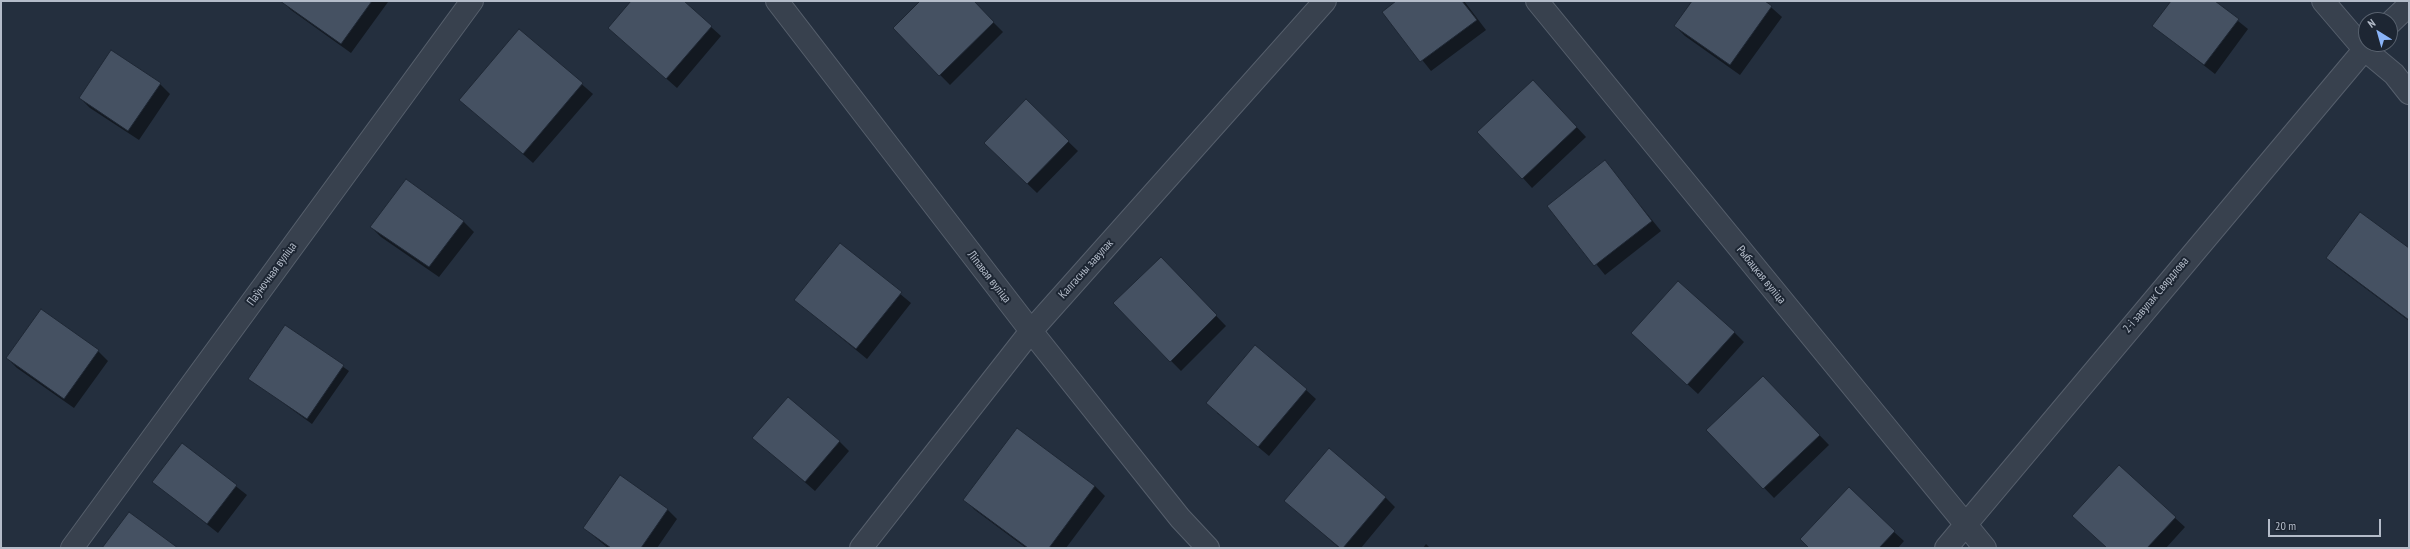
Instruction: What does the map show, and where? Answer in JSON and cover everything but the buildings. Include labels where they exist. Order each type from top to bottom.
[{"type":"street","name":"Паўночная вуліца","points":[[72,548],[472,1]]},
{"type":"street","name":"Ліпавая вуліца","points":[[777,1],[1031,331],[1180,518],[1208,548]]},
{"type":"street","name":"Калгасны завулак","points":[[862,548],[1031,331],[1325,1]]},
{"type":"street","name":"Рыбацкая вуліца","points":[[1537,1],[1985,548]]},
{"type":"street","points":[[2323,1],[2358,38]]},
{"type":"street","points":[[2398,15],[2409,5]]},
{"type":"street","name":"2-і завулак Свярдлова","points":[[1946,548],[1964,524],[2361,52]]},
{"type":"street","points":[[2372,52],[2394,74],[2409,93]]}]
